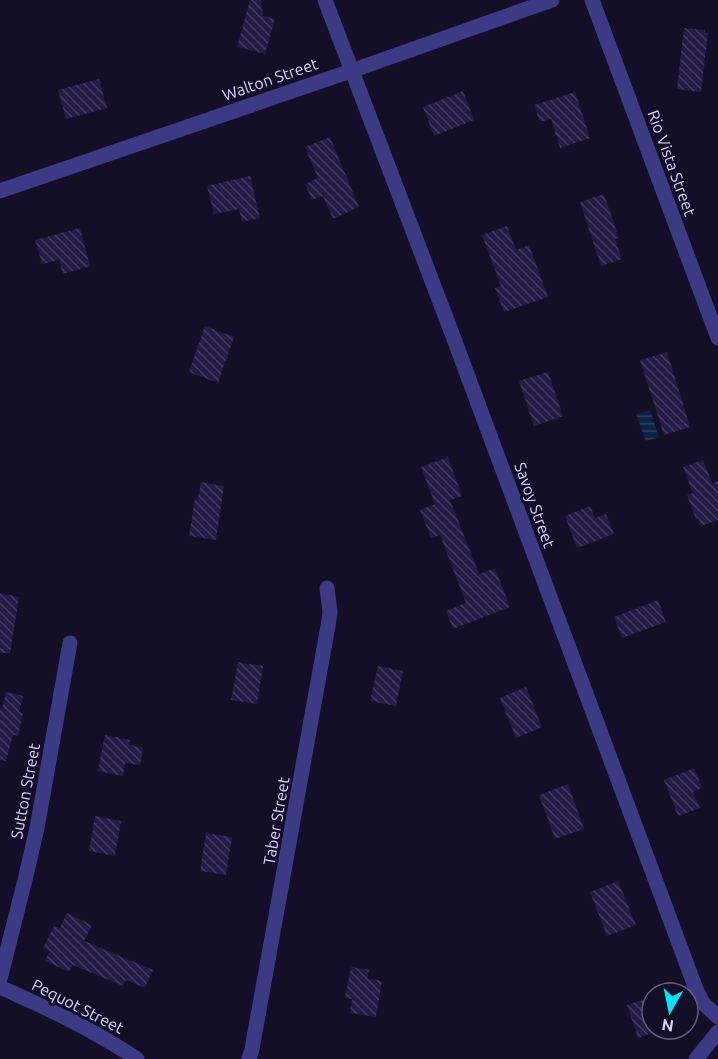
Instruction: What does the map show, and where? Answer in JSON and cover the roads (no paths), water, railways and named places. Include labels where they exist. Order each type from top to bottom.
[{"type":"street","name":"Savoy Street","points":[[325,0],[456,342],[696,989],[703,1003],[718,1017]]},
{"type":"street","name":"Walton Street","points":[[0,191],[552,0]]},
{"type":"street","name":"Rio Vista Street","points":[[592,0],[718,338]]},
{"type":"street","name":"Taber Street","points":[[249,1059],[295,818],[328,626],[330,612],[327,588]]},
{"type":"street","name":"Sutton Street","points":[[0,979],[37,828],[70,643]]},
{"type":"street","name":"Pequot Street","points":[[0,987],[79,1024],[137,1059]]},
{"type":"street","points":[[696,1059],[718,1032]]},
{"type":"water","points":[[650,410],[659,437],[646,441],[636,414]]}]
